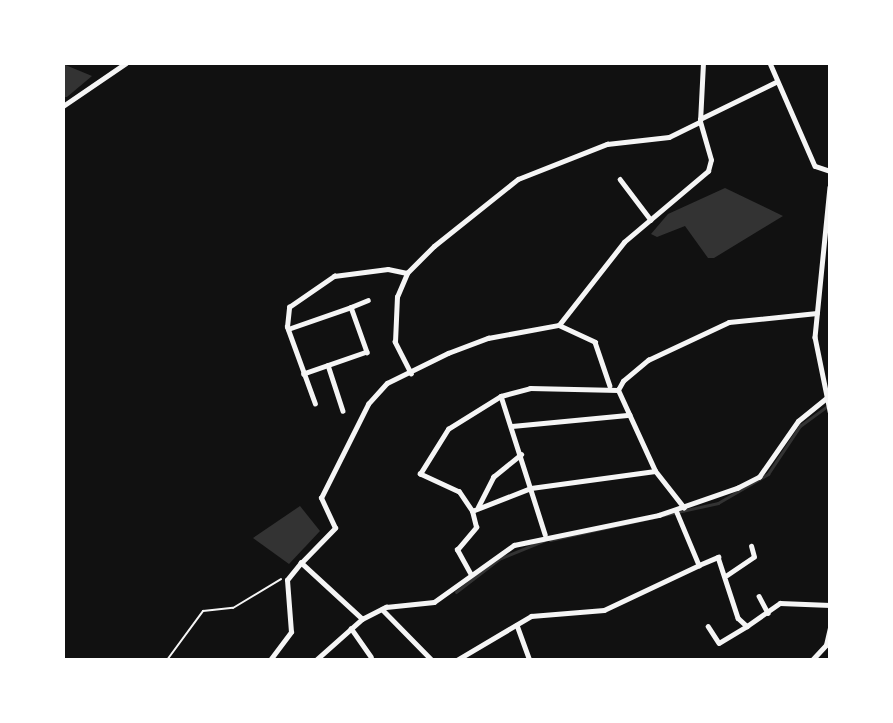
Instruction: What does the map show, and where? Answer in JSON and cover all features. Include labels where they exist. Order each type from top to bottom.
[{"type":"street","points":[[63,106],[126,63]]},
{"type":"street","points":[[559,326],[624,242],[708,171],[711,160],[700,120],[702,63]]},
{"type":"street","points":[[770,63],[776,82],[815,166],[830,171]]},
{"type":"street","points":[[411,374],[395,342],[397,297],[407,273],[518,180],[607,144],[669,138],[776,82]]},
{"type":"street","points":[[620,179],[651,220]]},
{"type":"street","points":[[830,187],[817,313],[830,411]]},
{"type":"street","points":[[315,404],[288,329],[289,307],[334,276],[388,269],[407,273]]},
{"type":"street","points":[[288,329],[368,300]]},
{"type":"street","points":[[304,374],[367,352],[351,307]]},
{"type":"street","points":[[618,390],[648,360],[729,322],[817,313]]},
{"type":"street","points":[[270,660],[291,632],[290,571],[335,528],[321,498],[368,404],[387,383],[488,338],[559,326],[595,342],[610,386]]},
{"type":"street","points":[[328,365],[343,411]]},
{"type":"street","points":[[471,575],[457,550],[477,527],[475,510],[459,492],[420,474],[448,429],[501,396],[530,388],[610,386],[618,390],[655,471],[684,508]]},
{"type":"street","points":[[501,396],[545,534]]},
{"type":"street","points":[[316,660],[362,619],[382,609],[434,602],[514,545],[545,534],[599,530],[684,508],[758,477],[797,422],[827,398]]},
{"type":"street","points":[[512,426],[629,415]]},
{"type":"street","points":[[475,510],[493,477],[521,454]]},
{"type":"street","points":[[475,510],[531,488],[655,471]]},
{"type":"street","points":[[676,510],[699,565]]},
{"type":"street","points":[[727,575],[754,557],[751,546]]},
{"type":"street","points":[[457,660],[531,616],[568,618],[626,603],[718,556],[727,575],[738,618],[747,626]]},
{"type":"street","points":[[301,563],[362,619]]},
{"type":"street","points":[[760,596],[768,613]]},
{"type":"street","points":[[708,626],[719,643],[780,603],[830,605]]},
{"type":"street","points":[[382,609],[432,660]]},
{"type":"street","points":[[517,625],[530,660]]},
{"type":"street","points":[[813,660],[826,646],[830,627]]},
{"type":"street","points":[[351,628],[371,657]]},
{"type":"path","points":[[167,660],[203,611],[241,604],[290,571]]},
{"type":"shaded area","points":[[63,64],[92,76],[67,97],[63,97]]},
{"type":"shaded area","points":[[725,188],[783,216],[714,258],[708,258],[685,226],[657,237],[651,234],[668,214]]},
{"type":"shaded area","points":[[300,506],[320,531],[289,564],[253,538]]},
{"type":"waterway","points":[[550,540],[718,503],[768,474],[800,426],[830,404]]},
{"type":"waterway","points":[[456,592],[499,559],[543,541]]}]
